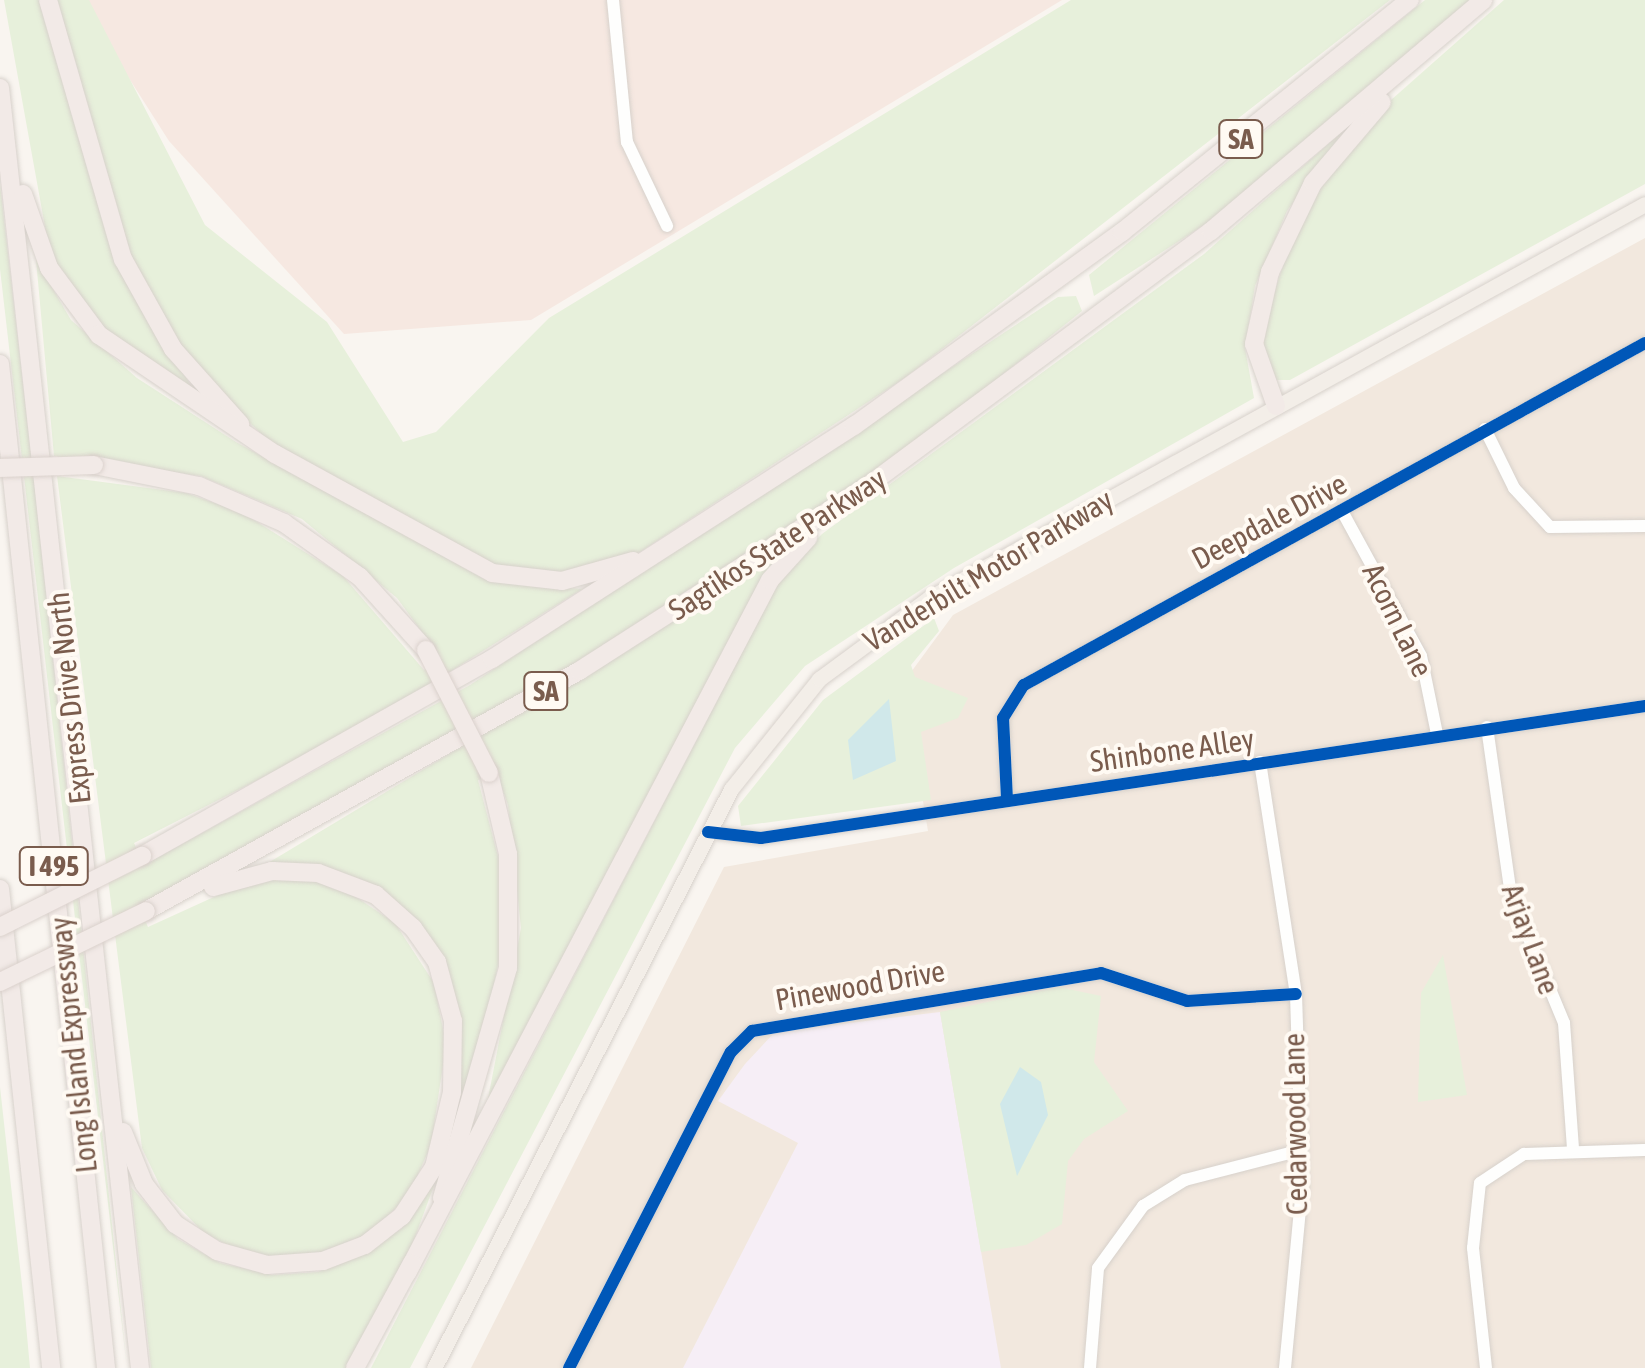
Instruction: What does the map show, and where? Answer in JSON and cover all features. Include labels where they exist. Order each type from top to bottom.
[{"type":"highway","points":[[48,0],[80,132],[134,282],[195,377],[274,454]]},
{"type":"highway","name":"Sagtikos State Parkway","points":[[0,927],[142,856],[444,688],[686,538],[1068,272],[1410,0]]},
{"type":"highway","points":[[1276,406],[1258,366],[1255,330],[1300,205],[1348,137],[1484,0]]},
{"type":"highway","name":"Sagtikos State Parkway","points":[[0,982],[146,911],[608,654],[929,442],[1212,231],[1484,0]]},
{"type":"highway","points":[[1,94],[33,229],[72,304],[131,362],[274,454],[466,562],[520,580],[592,576],[686,538]]},
{"type":"highway","name":"Express Drive North","points":[[1,94],[140,1368]]},
{"type":"highway","name":"Long Island Expressway","points":[[0,364],[106,1368]]},
{"type":"highway","points":[[355,1368],[776,570],[929,442]]},
{"type":"highway","points":[[0,468],[94,465],[189,482],[284,523],[360,577],[426,650],[489,773],[510,878],[505,990],[469,1124],[408,1273]]},
{"type":"highway","points":[[110,1083],[135,1168],[164,1212],[203,1244],[267,1265],[339,1257],[390,1227],[425,1185],[450,1112],[454,1038],[442,976],[413,928],[376,895],[334,876],[272,870],[146,911]]},
{"type":"highway","name":"Long Island Expressway","points":[[0,889],[51,1368]]},
{"type":"main road","name":"Vanderbilt Motor Parkway","points":[[434,1368],[708,832],[774,728],[874,634],[1276,406],[1645,204]]},
{"type":"street","points":[[613,0],[628,142],[667,226]]},
{"type":"street","name":"Deepdale Drive","points":[[1008,799],[1003,718],[1024,685],[1645,343]]},
{"type":"street","points":[[1485,430],[1514,488],[1550,528],[1645,526]]},
{"type":"street","name":"Acorn Lane","points":[[1342,510],[1421,656],[1436,734]]},
{"type":"street","name":"Shinbone Alley","points":[[708,832],[760,838],[1436,734],[1645,706]]},
{"type":"street","name":"Arjay Lane","points":[[1486,728],[1511,894],[1564,1022],[1573,1149]]},
{"type":"street","name":"Cedarwood Lane","points":[[1260,762],[1296,994],[1301,1150],[1285,1368]]},
{"type":"street","name":"Pinewood Drive","points":[[568,1368],[731,1052],[752,1031],[1101,974],[1188,1002],[1296,994]]},
{"type":"street","points":[[1486,1368],[1473,1248],[1480,1183],[1512,1159],[1573,1149],[1645,1150]]},
{"type":"street","points":[[1090,1368],[1098,1268],[1143,1206],[1186,1180],[1301,1150]]},
{"type":"shaded area","points":[[79,0],[1062,0],[531,320],[344,334],[169,141]]},
{"type":"shaded area","points":[[1645,238],[1645,1368],[471,1368],[724,867],[928,831],[903,683],[953,615]]},
{"type":"shaded area","points":[[940,1012],[1001,1368],[683,1368],[798,1143],[718,1101],[775,1032]]},
{"type":"green space","points":[[4,0],[40,0],[117,264],[191,386],[186,392],[117,343],[51,260]]},
{"type":"green space","points":[[55,0],[89,0],[205,225],[327,322],[403,442],[436,432],[549,318],[1071,0],[1390,0],[906,377],[640,552],[550,578],[492,565],[269,441],[206,382],[146,292],[96,164]]},
{"type":"green space","points":[[1425,0],[1472,0],[1218,216],[1094,296],[1089,275]]},
{"type":"green space","points":[[1504,0],[1645,0],[1645,184],[1290,380],[1270,380],[1260,334],[1300,216],[1382,108]]},
{"type":"green space","points":[[1343,131],[1287,211],[1255,286],[1245,348],[1254,398],[954,568],[805,666],[735,748],[410,1368],[371,1368],[783,573],[822,534],[1204,254]]},
{"type":"green space","points":[[0,184],[35,488],[127,1368],[0,269]]},
{"type":"green space","points":[[36,260],[71,320],[137,378],[236,442],[488,581],[582,589],[365,725],[134,843],[144,865],[470,685],[1058,297],[1076,296],[1082,311],[905,453],[697,591],[457,736],[138,905],[148,927],[238,886],[293,876],[344,889],[395,923],[434,983],[446,1045],[431,1145],[409,1195],[370,1233],[314,1255],[254,1257],[205,1234],[162,1190],[142,1148],[57,476],[186,493],[243,513],[343,576],[424,670],[441,658],[397,598],[302,519],[201,476],[54,456]]},
{"type":"green space","points":[[783,553],[486,1109],[521,928],[508,805],[497,774],[478,780],[501,868],[502,946],[474,1078],[409,1253],[347,1368],[151,1368],[131,1187],[178,1239],[220,1263],[272,1275],[318,1272],[401,1229],[435,1178],[458,1106],[461,1052],[444,963],[409,913],[370,885],[263,866]]},
{"type":"green space","points":[[934,618],[939,631],[911,665],[915,677],[968,698],[958,718],[921,732],[931,800],[741,826],[738,806],[823,700]]},
{"type":"green space","points":[[1443,955],[1467,1095],[1418,1102],[1421,993]]},
{"type":"green space","points":[[1059,987],[1101,996],[1094,1062],[1128,1111],[1084,1139],[1068,1161],[1062,1224],[1026,1245],[981,1252],[940,1012]]},
{"type":"green space","points":[[0,1087],[24,1303],[30,1368],[0,1368]]},
{"type":"water","points":[[889,699],[896,761],[853,780],[848,740]]},
{"type":"water","points":[[1020,1067],[1041,1082],[1048,1115],[1017,1176],[1000,1104]]},
{"type":"cycle path","points":[[1007,799],[1003,718],[1024,685],[1645,343]]},
{"type":"cycle path","points":[[708,832],[761,838],[1645,706]]},
{"type":"cycle path","points":[[569,1368],[731,1052],[752,1031],[1101,973],[1187,1001],[1296,994]]}]
